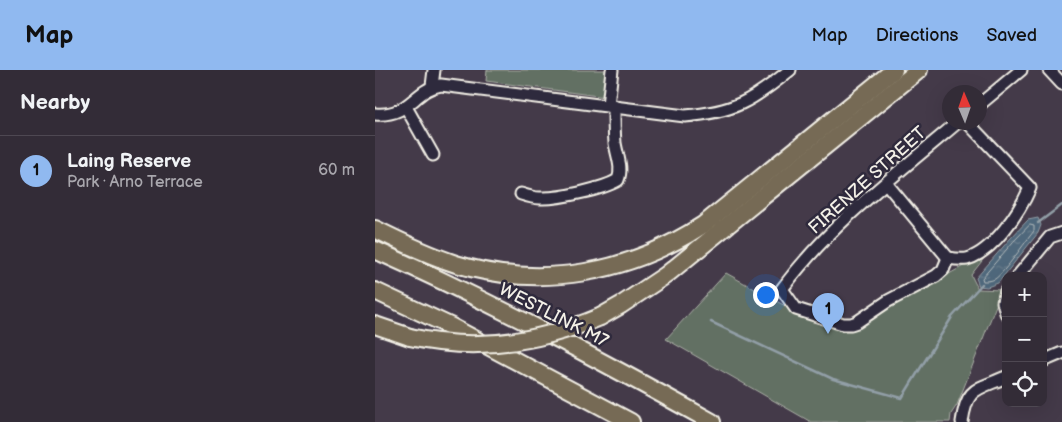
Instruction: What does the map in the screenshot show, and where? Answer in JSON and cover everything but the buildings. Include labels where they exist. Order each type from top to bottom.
[{"type":"highway","points":[[375,230],[409,246],[456,264],[511,274],[552,276],[585,273],[618,265],[679,241],[723,209],[894,70]]},
{"type":"highway","points":[[375,325],[410,337],[439,342],[464,344],[510,343],[563,331],[600,317],[621,305],[673,269],[919,70]]},
{"type":"highway","name":"WESTLINK M7","points":[[375,250],[424,272],[594,357],[712,422]]},
{"type":"highway","points":[[375,290],[452,327],[631,422]]},
{"type":"street","points":[[432,86],[434,70]]},
{"type":"street","points":[[521,194],[538,198],[550,198],[604,186],[625,175],[615,143],[611,106],[612,70]]},
{"type":"street","points":[[375,114],[384,115],[406,107],[432,86],[451,86],[685,116],[725,111],[748,101],[790,70]]},
{"type":"street","points":[[987,98],[1021,70]]},
{"type":"street","points":[[1049,70],[1062,84]]},
{"type":"street","points":[[406,107],[433,155]]},
{"type":"street","name":"FIRENZE STREET","points":[[948,258],[943,270],[937,276],[888,301],[851,324],[843,324],[796,309],[782,289],[820,244],[852,212],[949,130]]},
{"type":"street","points":[[887,183],[948,258],[959,260],[969,258],[991,245],[1023,204],[1030,188],[975,130]]},
{"type":"street","points":[[1021,272],[1050,237],[1062,233]]},
{"type":"street","points":[[1047,359],[1062,353]]},
{"type":"street","points":[[962,422],[964,406],[968,397],[974,391],[1002,379]]},
{"type":"green space","points":[[487,70],[609,70],[606,97],[486,81]]},
{"type":"green space","points":[[989,252],[971,275],[978,289],[1002,290],[957,405],[951,414],[950,422],[811,422],[666,339],[726,273],[805,317],[853,329],[887,308]]},
{"type":"water","points":[[1038,218],[1041,225],[1038,233],[1007,272],[1002,272],[1002,278],[998,283],[987,287],[979,286],[976,278],[1028,220]]},
{"type":"waterway","points":[[1038,223],[1062,205]]},
{"type":"waterway","points":[[711,322],[833,379],[902,398],[952,317],[982,284]]},
{"type":"place","name":"Laing Reserve","points":[[828,334]]}]
